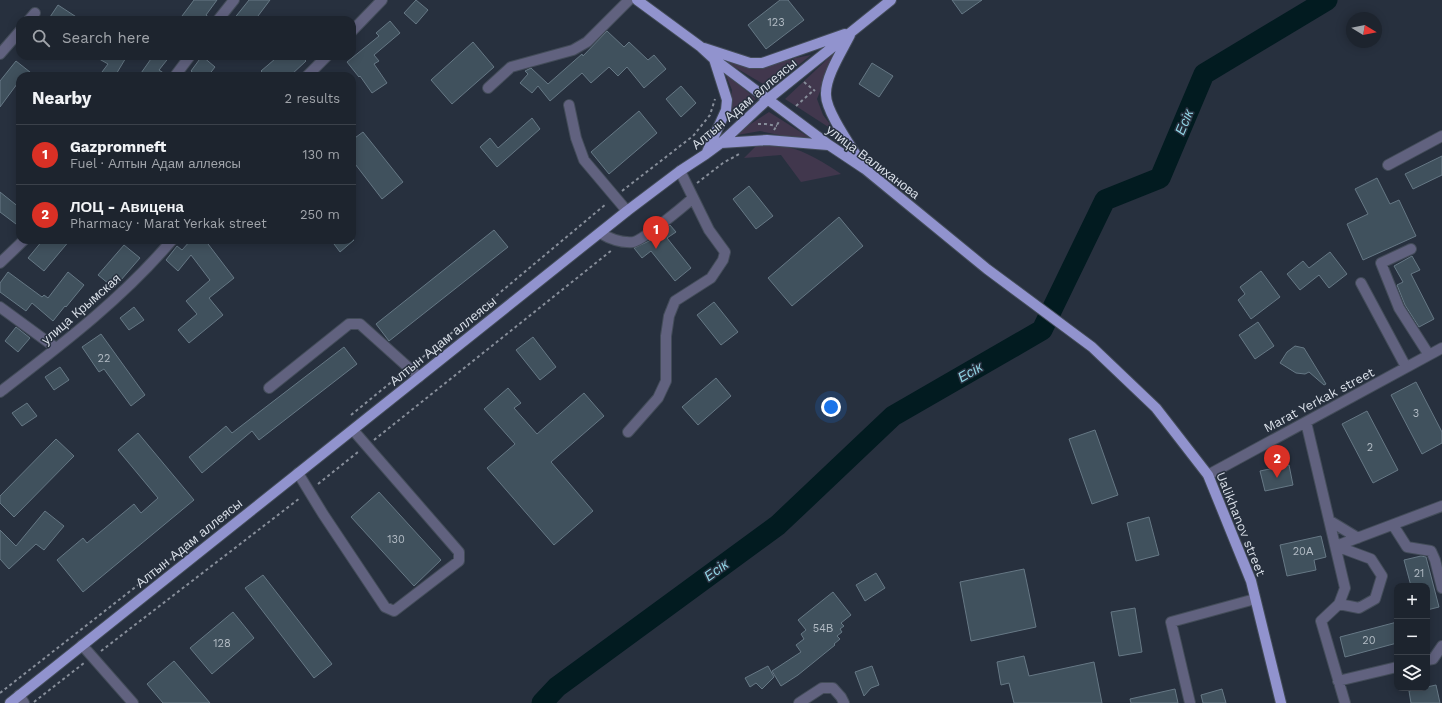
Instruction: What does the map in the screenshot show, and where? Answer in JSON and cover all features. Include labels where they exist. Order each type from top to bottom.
[{"type":"main road","name":"улица Валиханова","points":[[637,0],[829,145],[865,169],[988,269],[1092,347]]},
{"type":"main road","name":"Алтын Адам аллеясы","points":[[10,703],[22,699],[82,645],[627,211],[680,171],[721,143],[768,99],[891,0]]},
{"type":"main road","points":[[701,47],[750,63],[762,63],[852,32]]},
{"type":"main road","points":[[852,32],[829,78],[826,95],[829,110],[865,169]]},
{"type":"main road","points":[[706,154],[726,110],[727,100],[714,59]]},
{"type":"main road","points":[[721,143],[767,140],[829,145]]},
{"type":"main road","name":"Ualikhanov street","points":[[1092,347],[1156,408],[1208,475],[1251,581],[1281,703]]},
{"type":"street","points":[[221,16],[234,0]]},
{"type":"street","points":[[356,26],[382,0]]},
{"type":"street","points":[[488,88],[511,67],[573,50],[587,42],[629,0]]},
{"type":"street","points":[[0,54],[16,35]]},
{"type":"street","points":[[178,72],[187,60]]},
{"type":"street","points":[[311,72],[323,60]]},
{"type":"street","points":[[569,105],[576,138],[584,160],[627,211]]},
{"type":"street","points":[[1388,165],[1442,136]]},
{"type":"street","points":[[628,432],[658,398],[666,381],[666,336],[669,316],[675,301],[711,278],[723,260],[725,252],[709,230],[680,171]]},
{"type":"street","points":[[600,233],[610,239],[622,242],[634,242],[682,208],[691,193]]},
{"type":"street","points":[[0,263],[20,244]]},
{"type":"street","name":"улица Крымская","points":[[0,392],[107,307],[155,260],[169,244]]},
{"type":"street","points":[[1411,249],[1381,263],[1399,308],[1429,355]]},
{"type":"street","points":[[1361,283],[1406,368]]},
{"type":"street","points":[[0,307],[56,348]]},
{"type":"street","points":[[270,388],[349,324],[360,324],[419,377]]},
{"type":"street","name":"Marat Yerkak street","points":[[1208,475],[1442,348]]},
{"type":"street","points":[[1306,422],[1345,588],[1339,604],[1321,621],[1345,703]]},
{"type":"street","points":[[298,473],[385,607],[394,612],[459,561],[459,552],[353,430]]},
{"type":"street","points":[[1336,546],[1442,506]]},
{"type":"street","points":[[1330,521],[1358,538]]},
{"type":"street","points":[[1393,524],[1407,547],[1431,551],[1435,560],[1442,588]]},
{"type":"street","points":[[1336,546],[1371,559],[1382,576],[1375,599],[1359,608],[1339,604]]},
{"type":"street","points":[[1190,703],[1171,622],[1255,599]]},
{"type":"street","points":[[82,645],[133,703]]},
{"type":"street","points":[[1430,660],[1433,659],[1442,646]]},
{"type":"street","points":[[1338,681],[1394,668]]},
{"type":"street","points":[[799,703],[822,688],[833,688],[844,703]]},
{"type":"path","points":[[803,81],[819,94]]},
{"type":"path","points":[[796,106],[814,90]]},
{"type":"path","points":[[347,419],[615,196],[693,136],[710,115],[715,98]]},
{"type":"path","points":[[772,133],[781,119]]},
{"type":"path","points":[[754,124],[777,126]]},
{"type":"path","points":[[691,193],[723,164],[743,152]]},
{"type":"path","points":[[33,703],[367,446],[622,242]]},
{"type":"path","points":[[0,693],[186,547]]},
{"type":"shaded area","points":[[836,51],[817,99],[823,115],[836,132],[785,99]]},
{"type":"shaded area","points":[[811,55],[770,88],[726,62],[758,65]]},
{"type":"shaded area","points":[[725,73],[756,99],[724,124],[729,110],[732,90]]},
{"type":"shaded area","points":[[769,112],[818,143],[760,131],[732,136]]},
{"type":"shaded area","points":[[758,144],[787,147],[801,151],[841,174],[801,182],[781,155],[744,158]]},
{"type":"building","points":[[194,0],[217,0],[206,15],[207,16],[182,16]]},
{"type":"building","points":[[249,0],[270,0],[258,16],[236,16]]},
{"type":"building","points":[[416,0],[428,10],[416,24],[404,13]]},
{"type":"building","points":[[780,0],[788,0],[804,20],[766,49],[748,25]]},
{"type":"building","points":[[952,0],[982,0],[962,14]]},
{"type":"building","points":[[58,5],[75,16],[51,16]]},
{"type":"building","points":[[390,21],[400,33],[374,55],[379,61],[374,64],[387,83],[372,93],[360,76],[359,77],[347,62],[349,60],[356,60],[356,55],[379,36],[376,33]]},
{"type":"building","points":[[607,31],[624,47],[629,42],[648,60],[654,55],[666,69],[644,88],[627,67],[618,76],[609,67],[591,83],[582,73],[550,101],[538,86],[532,93],[520,83],[528,74],[525,71],[531,68],[548,84],[582,54],[583,56]]},
{"type":"building","points":[[473,42],[494,67],[452,104],[431,80]]},
{"type":"building","points":[[101,60],[125,60],[117,72],[102,72],[108,64]]},
{"type":"building","points":[[150,60],[167,60],[159,70],[162,72],[142,72]]},
{"type":"building","points":[[199,60],[207,60],[215,67],[211,72],[191,71]]},
{"type":"building","points":[[274,60],[306,61],[294,72],[261,71]]},
{"type":"building","points":[[16,61],[30,72],[16,72],[16,85],[0,107],[0,81]]},
{"type":"building","points":[[872,63],[893,76],[879,97],[859,84]]},
{"type":"building","points":[[681,86],[696,103],[681,117],[666,99]]},
{"type":"building","points":[[639,111],[657,133],[609,174],[591,152]]},
{"type":"building","points":[[532,118],[540,129],[497,167],[480,147],[490,138],[498,148]]},
{"type":"building","points":[[363,132],[403,182],[382,199],[356,165],[356,137]]},
{"type":"building","points":[[1442,156],[1442,175],[1413,189],[1405,174]]},
{"type":"building","points":[[1377,178],[1390,204],[1399,200],[1416,236],[1363,260],[1347,224],[1368,214],[1355,189]]},
{"type":"building","points":[[749,186],[773,216],[756,229],[733,199]]},
{"type":"building","points":[[0,192],[16,205],[16,224],[0,212]]},
{"type":"building","points":[[839,217],[863,246],[792,306],[768,278]]},
{"type":"building","points":[[670,225],[676,232],[667,238],[691,268],[675,281],[651,251],[642,258],[634,248],[649,241]]},
{"type":"building","points":[[494,230],[508,247],[389,341],[376,324]]},
{"type":"building","points":[[40,244],[67,244],[44,271],[28,258]]},
{"type":"building","points":[[187,244],[208,244],[234,278],[209,298],[223,315],[189,343],[178,330],[197,314],[186,301],[210,280],[191,255],[178,271],[166,260],[177,246],[182,250]]},
{"type":"building","points":[[334,244],[349,244],[340,252]]},
{"type":"building","points":[[124,245],[140,258],[114,288],[98,275]]},
{"type":"building","points":[[1330,252],[1347,274],[1329,288],[1319,275],[1300,290],[1287,274],[1303,261],[1309,268]]},
{"type":"building","points":[[1412,256],[1420,270],[1411,274],[1434,319],[1419,327],[1405,305],[1397,285],[1403,282],[1394,266]]},
{"type":"building","points":[[1261,271],[1280,297],[1251,319],[1238,300],[1245,294],[1240,287]]},
{"type":"building","points":[[8,272],[42,297],[44,295],[48,298],[68,272],[84,285],[53,321],[32,303],[26,311],[0,292],[0,283]]},
{"type":"building","points":[[714,302],[738,332],[721,345],[697,315]]},
{"type":"building","points":[[134,307],[144,320],[129,330],[120,318]]},
{"type":"building","points":[[1258,322],[1274,346],[1255,359],[1239,335]]},
{"type":"building","points":[[16,327],[30,338],[18,352],[5,341]]},
{"type":"building","points":[[101,334],[145,395],[131,406],[104,369],[99,372],[82,347]]},
{"type":"building","points":[[533,337],[556,367],[540,380],[516,350]]},
{"type":"building","points":[[1295,346],[1304,348],[1326,384],[1324,385],[1309,372],[1305,374],[1296,373],[1280,363],[1287,352]]},
{"type":"building","points":[[344,347],[357,364],[259,440],[252,431],[202,473],[189,457],[226,426],[232,433]]},
{"type":"building","points":[[60,367],[69,380],[54,390],[45,377]]},
{"type":"building","points":[[716,378],[731,396],[698,425],[682,407]]},
{"type":"building","points":[[1416,382],[1442,432],[1442,443],[1422,454],[1391,395]]},
{"type":"building","points":[[508,388],[521,403],[514,408],[537,434],[584,393],[604,416],[551,462],[593,511],[554,545],[487,468],[515,444],[484,409]]},
{"type":"building","points":[[27,403],[37,416],[22,426],[12,413]]},
{"type":"building","points":[[1367,411],[1398,470],[1373,483],[1342,424]]},
{"type":"building","points":[[1095,430],[1118,495],[1092,504],[1069,439]]},
{"type":"building","points":[[138,433],[194,500],[83,592],[57,560],[83,538],[87,543],[134,504],[141,513],[158,498],[118,450]]},
{"type":"building","points":[[56,439],[74,456],[14,517],[0,503],[0,496]]},
{"type":"building","points":[[1289,465],[1293,485],[1265,491],[1260,471]]},
{"type":"building","points":[[379,492],[441,560],[414,586],[351,517]]},
{"type":"building","points":[[45,511],[64,526],[44,550],[36,544],[9,569],[0,559],[0,530],[16,546]]},
{"type":"building","points":[[1149,517],[1159,555],[1136,561],[1127,523]]},
{"type":"building","points":[[1321,536],[1326,557],[1314,560],[1316,570],[1287,576],[1280,545]]},
{"type":"building","points":[[1421,556],[1426,557],[1439,607],[1430,609],[1430,583],[1410,583],[1404,560]]},
{"type":"building","points":[[1024,569],[1036,627],[971,641],[960,582]]},
{"type":"building","points":[[876,573],[885,588],[865,601],[856,585]]},
{"type":"building","points":[[263,575],[332,664],[314,678],[245,588]]},
{"type":"building","points":[[833,592],[851,615],[841,623],[844,626],[840,629],[842,632],[837,636],[840,639],[834,644],[835,645],[798,675],[781,686],[772,671],[801,652],[796,645],[804,639],[801,634],[806,630],[798,620]]},
{"type":"building","points":[[1135,608],[1142,652],[1119,656],[1111,612]]},
{"type":"building","points":[[233,612],[254,638],[212,674],[190,648]]},
{"type":"building","points":[[1394,623],[1394,644],[1345,657],[1340,637]]},
{"type":"building","points":[[1024,656],[1029,676],[1094,662],[1102,703],[1014,703],[1009,683],[1001,685],[997,662]]},
{"type":"building","points":[[174,661],[210,703],[163,703],[147,684]]},
{"type":"building","points":[[768,666],[774,677],[762,689],[756,683],[750,687],[745,678]]},
{"type":"building","points":[[872,666],[879,685],[871,688],[864,696],[855,672]]},
{"type":"building","points":[[1436,685],[1440,703],[1411,703],[1409,691],[1430,691],[1430,686]]},
{"type":"building","points":[[1175,689],[1178,703],[1131,703],[1130,699]]},
{"type":"building","points":[[1222,689],[1226,703],[1203,703],[1201,695]]},
{"type":"waterway","name":"Есік","points":[[542,703],[557,687],[778,525],[893,416],[1042,330],[1105,200],[1160,178],[1204,74],[1327,0]]},
{"type":"place","name":"Gazpromneft","points":[[656,249]]},
{"type":"place","name":"ЛОЦ - Авицена","points":[[1277,478]]}]
